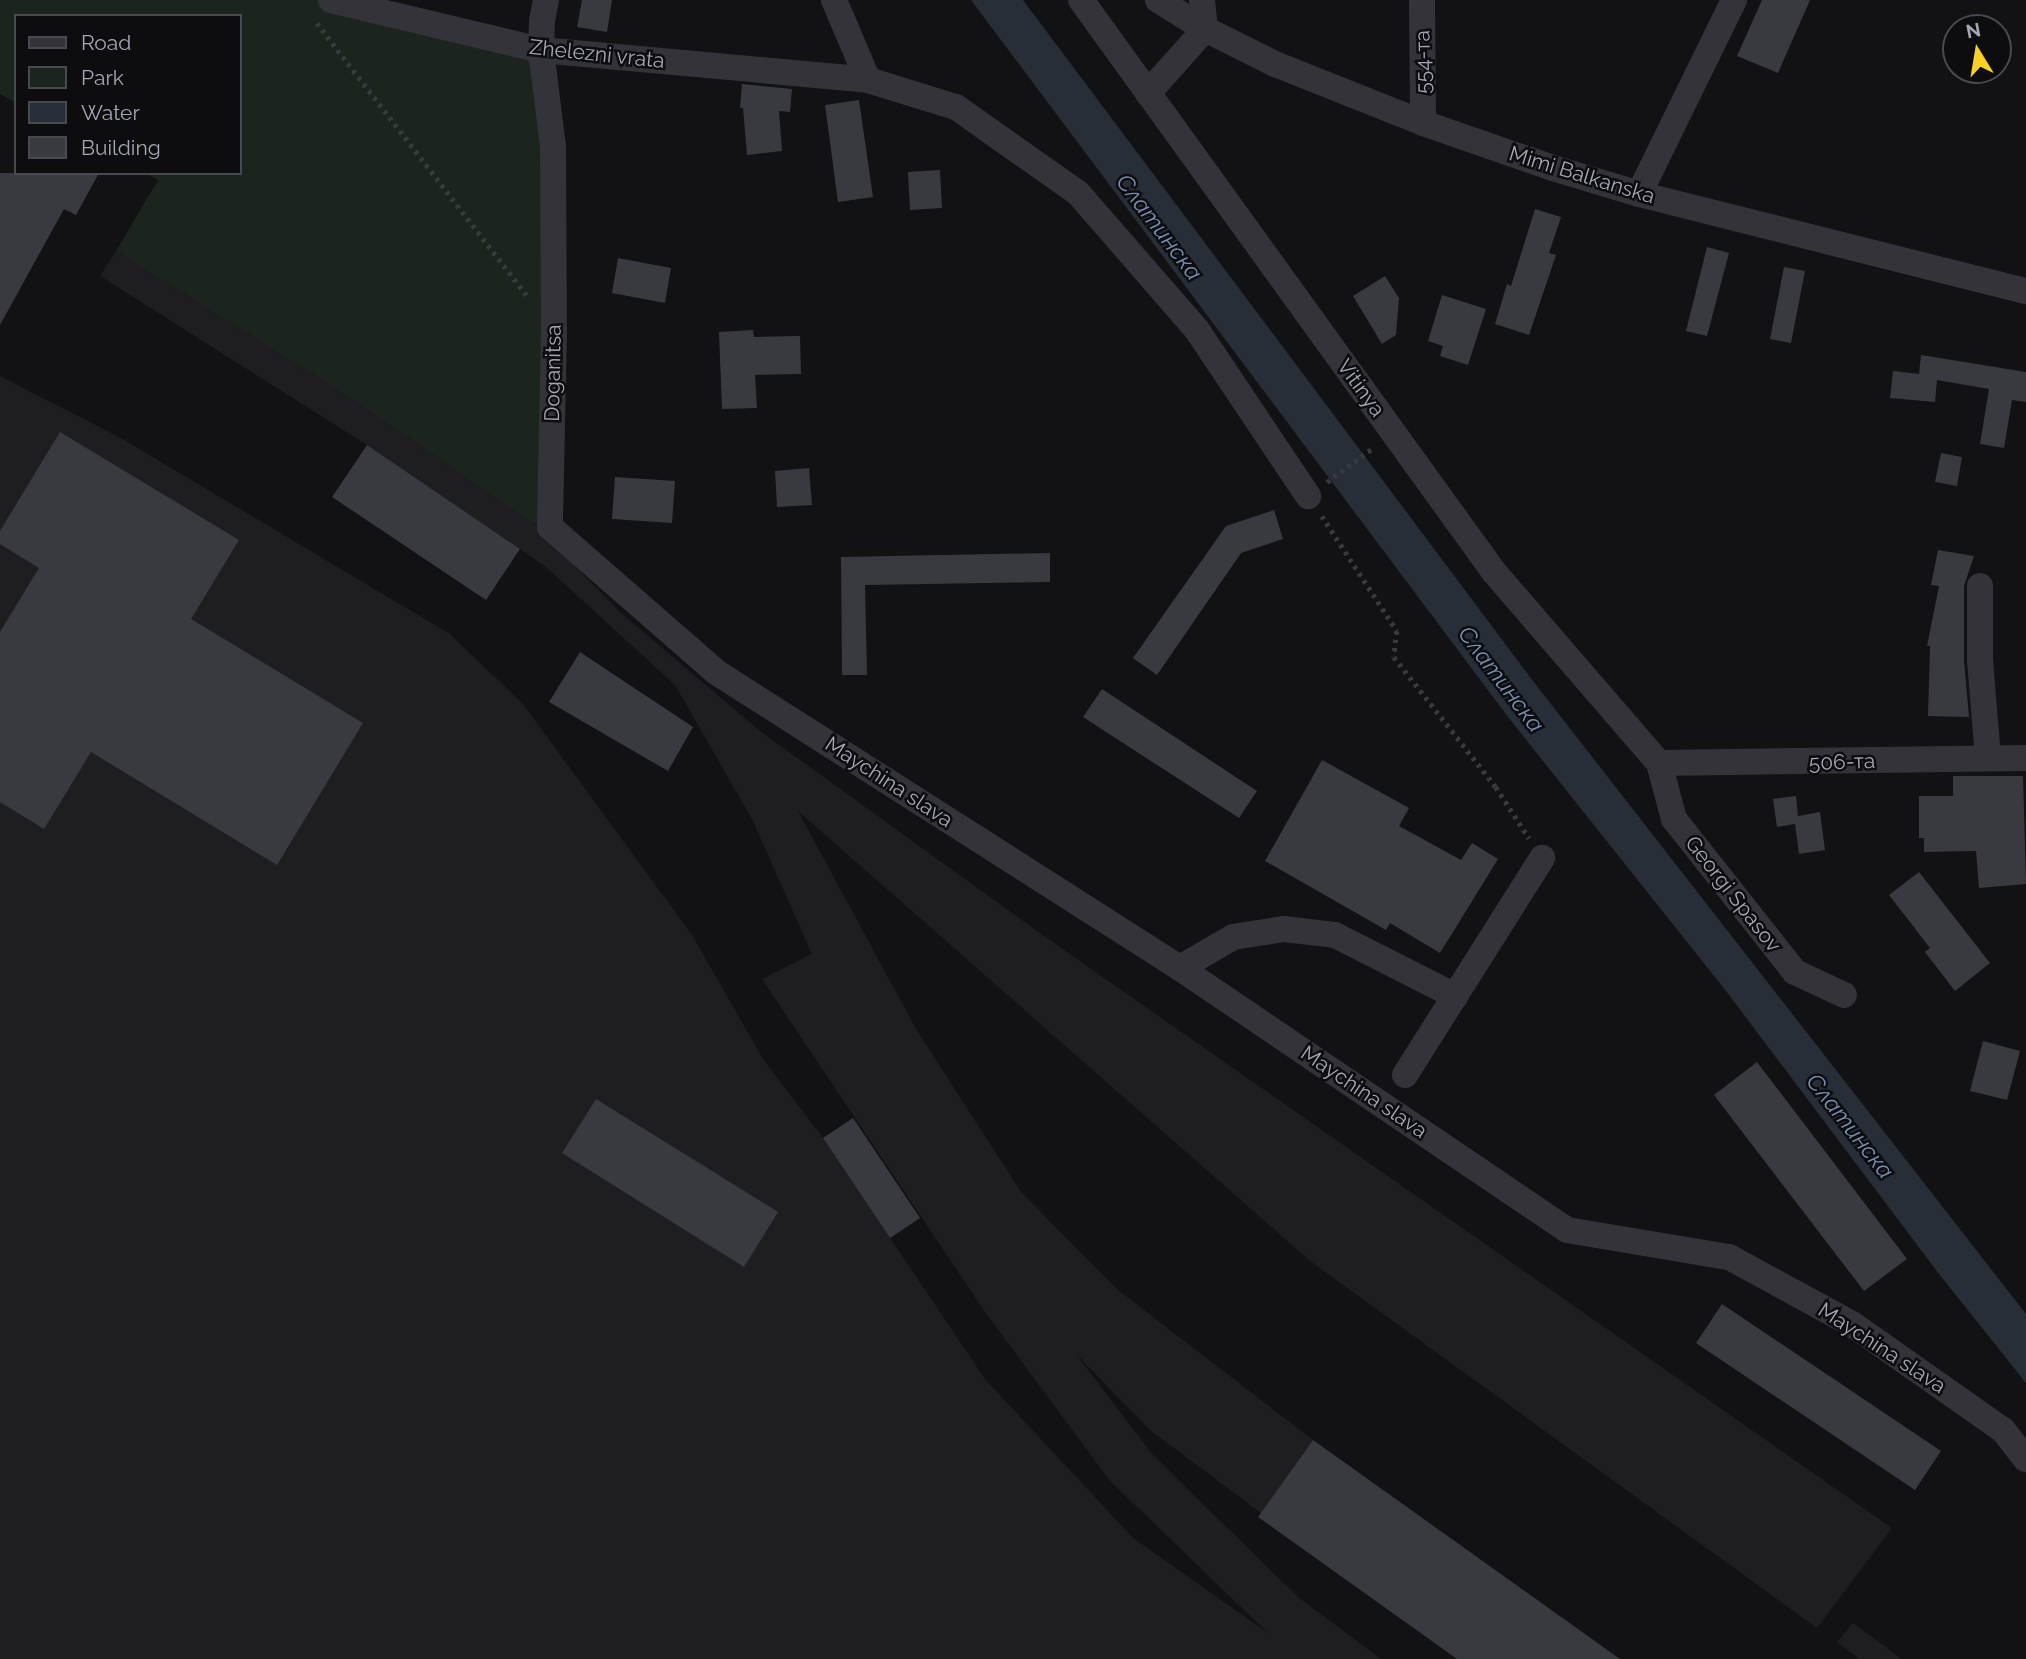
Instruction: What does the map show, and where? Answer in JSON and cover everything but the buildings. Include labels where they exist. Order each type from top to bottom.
[{"type":"street","name":"Zhelezni vrata","points":[[331,0],[541,50],[868,80]]},
{"type":"street","name":"Doganitsa","points":[[546,0],[541,21],[541,50],[553,147],[554,330],[550,527],[716,672]]},
{"type":"street","points":[[834,0],[868,80],[956,107],[1078,193],[1197,330],[1308,496]]},
{"type":"street","name":"Vitinya","points":[[1081,0],[1494,572],[1659,763]]},
{"type":"street","name":"Mimi Balkanska","points":[[1158,0],[1205,29],[1275,64],[1423,123],[1639,194],[2026,291]]},
{"type":"street","points":[[1148,93],[1205,29],[1202,0]]},
{"type":"street","name":"554-та","points":[[1422,0],[1423,123]]},
{"type":"street","points":[[1639,194],[1734,0]]},
{"type":"street","points":[[1980,586],[1980,660],[1988,758]]},
{"type":"street","name":"Maychina slava","points":[[716,672],[1180,968],[1567,1230],[1729,1257],[1852,1324],[2003,1430],[2026,1460]]},
{"type":"street","name":"506-та","points":[[1659,763],[2026,758]]},
{"type":"street","name":"Georgi Spasov","points":[[1659,763],[1674,819],[1795,972],[1844,995]]},
{"type":"street","points":[[1405,1075],[1542,859]]},
{"type":"street","points":[[1180,968],[1233,937],[1284,929],[1335,936],[1455,996]]},
{"type":"path","points":[[316,22],[528,297]]},
{"type":"path","points":[[1394,433],[1308,496],[1397,631],[1394,657],[1496,786],[1542,859]]},
{"type":"shaded area","points":[[116,251],[345,394],[534,524],[621,613],[760,731],[1044,936],[1892,1528],[1817,1628],[1310,1261],[798,811],[916,1029],[1021,1192],[1118,1290],[1313,1440],[1261,1513],[1151,1431],[1076,1354],[1152,1454],[1298,1597],[1381,1659],[0,1659],[0,376],[119,437],[450,634],[523,704],[692,935],[763,1059],[823,1138],[985,1379],[1133,1538],[1268,1633],[1110,1481],[985,1312],[762,979],[812,954],[753,821],[675,685],[547,568],[367,445],[100,276]]},
{"type":"shaded area","points":[[1853,1623],[1902,1659],[1859,1659],[1837,1642]]},
{"type":"green space","points":[[0,0],[331,0],[541,50],[550,527],[534,524],[345,394],[116,251],[158,180],[149,175],[242,175],[242,14],[14,14],[14,102],[0,94]]},
{"type":"water","name":"Слатинска","points":[[971,0],[1023,0],[1533,681],[2026,1314],[2026,1383],[1939,1274],[1726,991],[1508,717]]}]
